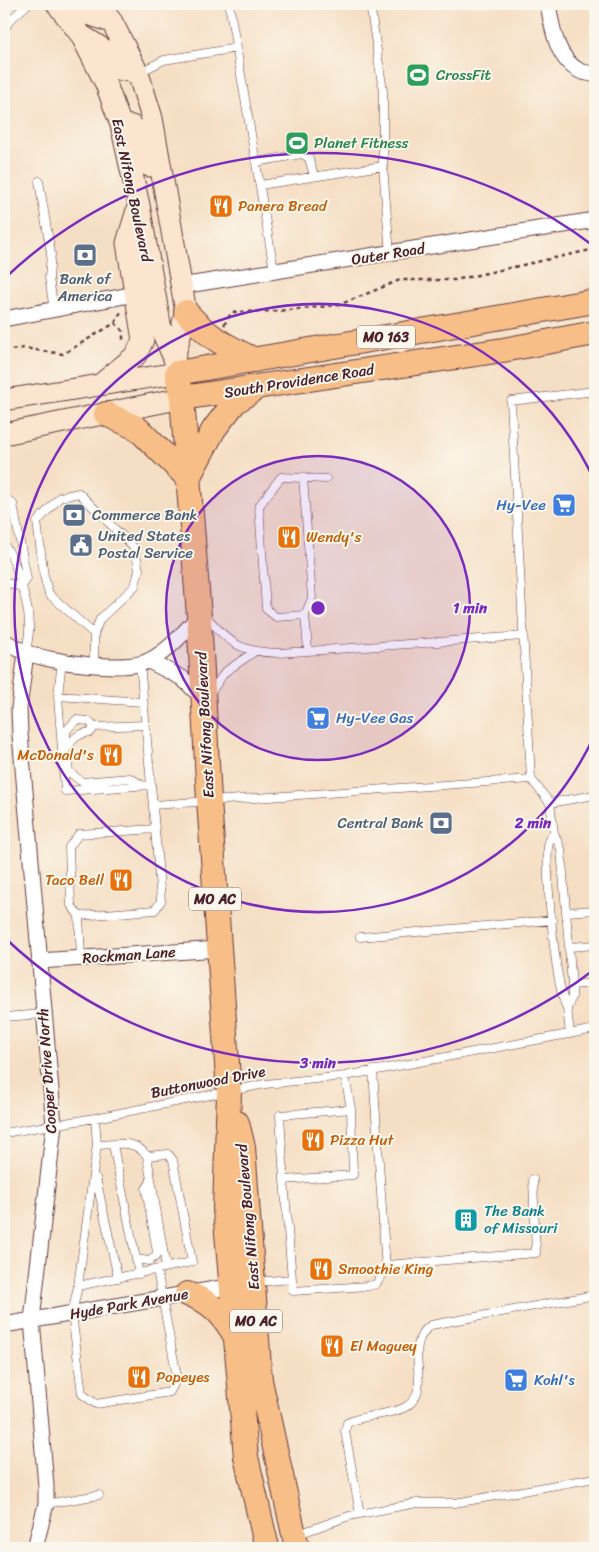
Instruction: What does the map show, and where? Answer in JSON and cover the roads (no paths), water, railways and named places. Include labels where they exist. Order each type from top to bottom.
[{"type":"main road","name":"East Nifong Boulevard","points":[[57,4],[81,35],[106,84],[121,125],[139,205],[161,329],[176,366],[182,398],[198,611],[208,800],[229,1092],[226,1209],[295,1542]]},
{"type":"main road","points":[[78,4],[88,14],[112,22]]},
{"type":"main road","name":"East Nifong Boulevard","points":[[98,4],[112,22],[138,73],[152,118],[186,312],[176,366]]},
{"type":"main road","points":[[81,35],[106,51],[118,69],[138,73]]},
{"type":"main road","points":[[121,125],[132,126],[135,129],[151,173],[165,192]]},
{"type":"main road","points":[[101,385],[136,355],[143,340],[126,296],[127,243],[139,205]]},
{"type":"main road","name":"South Providence Road","points":[[4,400],[101,385],[176,366],[255,360],[595,301]]},
{"type":"main road","points":[[186,312],[202,330],[255,360]]},
{"type":"main road","name":"South Providence Road","points":[[4,434],[182,398],[503,350],[595,333]]},
{"type":"main road","points":[[106,414],[137,428],[188,478],[214,429],[235,402],[258,387]]},
{"type":"main road","name":"East Nifong Boulevard","points":[[243,1284],[237,1339],[246,1457],[267,1548]]},
{"type":"main road","points":[[187,1294],[201,1298],[218,1310],[237,1339]]},
{"type":"street","points":[[548,4],[554,33],[564,57],[580,71],[595,74]]},
{"type":"street","name":"Outer Road","points":[[181,286],[595,220]]},
{"type":"street","points":[[4,320],[126,296]]},
{"type":"street","points":[[144,662],[183,634],[198,611]]},
{"type":"street","points":[[4,641],[26,652],[94,666],[144,662],[182,678],[203,701]]},
{"type":"street","name":"Cooper Drive North","points":[[26,652],[19,709],[54,1125],[32,1320],[46,1504],[35,1548]]},
{"type":"street","name":"Rockman Lane","points":[[39,961],[219,949]]},
{"type":"street","name":"Hyde Park Avenue","points":[[4,1325],[243,1284]]},
{"type":"lane","points":[[4,30],[10,20],[28,4]]},
{"type":"lane","points":[[229,4],[274,270]]},
{"type":"lane","points":[[370,4],[383,91],[383,166],[390,254]]},
{"type":"lane","points":[[138,73],[164,60],[236,48]]},
{"type":"lane","points":[[256,162],[302,154],[309,158],[314,176]]},
{"type":"lane","points":[[260,185],[383,166]]},
{"type":"lane","points":[[39,181],[51,254],[49,278],[54,310]]},
{"type":"lane","points":[[567,1008],[572,997],[572,985],[561,849],[554,833],[550,803],[531,779],[511,401],[595,391]]},
{"type":"lane","points":[[305,615],[276,617],[266,609],[259,506],[281,477],[326,479]]},
{"type":"lane","points":[[303,477],[312,598],[305,615],[308,650]]},
{"type":"lane","points":[[94,634],[49,594],[44,576],[37,522],[60,497],[79,493],[135,549],[139,570],[134,586],[100,619],[94,634],[94,666]]},
{"type":"lane","points":[[4,497],[13,504],[27,579],[21,587]]},
{"type":"lane","points":[[4,545],[9,550],[21,587],[29,624],[26,652]]},
{"type":"lane","points":[[4,582],[21,587]]},
{"type":"lane","points":[[198,611],[225,638],[254,652],[524,636]]},
{"type":"lane","points":[[203,701],[225,672],[254,652]]},
{"type":"lane","points":[[62,660],[58,696],[65,792],[151,785]]},
{"type":"lane","points":[[79,916],[155,910],[161,901],[143,702],[144,662]]},
{"type":"lane","points":[[58,696],[143,702]]},
{"type":"lane","points":[[94,727],[89,721],[76,720],[69,725],[66,731],[68,772],[82,782],[130,778],[142,785]]},
{"type":"lane","points":[[94,727],[145,725]]},
{"type":"lane","points":[[66,750],[73,738],[80,733],[91,732],[94,727]]},
{"type":"lane","points":[[153,805],[531,779]]},
{"type":"lane","points":[[550,803],[595,795]]},
{"type":"lane","points":[[81,958],[79,916],[71,906],[69,847],[79,834],[155,828]]},
{"type":"lane","points":[[554,833],[548,846],[552,920],[561,994],[567,1008],[570,1034]]},
{"type":"lane","points":[[567,912],[595,910]]},
{"type":"lane","points":[[360,937],[552,920]]},
{"type":"lane","points":[[570,948],[595,946]]},
{"type":"lane","points":[[572,985],[595,983]]},
{"type":"lane","points":[[4,1017],[44,1014]]},
{"type":"lane","name":"Buttonwood Drive","points":[[4,1133],[95,1118],[265,1084],[345,1076],[595,1029]]},
{"type":"lane","points":[[350,1109],[280,1115],[294,1291],[368,1286],[376,1284],[386,1270],[373,1070]]},
{"type":"lane","points":[[284,1180],[354,1175],[350,1109],[345,1076]]},
{"type":"lane","points":[[95,1118],[97,1145],[94,1173],[78,1286],[72,1314],[82,1394],[96,1404],[170,1392],[177,1377],[157,1270]]},
{"type":"lane","points":[[97,1145],[131,1144],[140,1147],[147,1156],[166,1267]]},
{"type":"lane","points":[[113,1145],[139,1274]]},
{"type":"lane","points":[[78,1286],[192,1262],[173,1160],[168,1154],[147,1156]]},
{"type":"lane","points":[[94,1173],[118,1278]]},
{"type":"lane","points":[[386,1265],[536,1253],[533,1179]]},
{"type":"lane","points":[[136,1259],[152,1260],[157,1252],[146,1189],[151,1182]]},
{"type":"lane","points":[[243,1284],[292,1279]]},
{"type":"lane","points":[[360,1514],[345,1431],[347,1423],[356,1418],[407,1407],[417,1396],[419,1377],[417,1341],[422,1331],[431,1325],[595,1295]]},
{"type":"lane","points":[[295,1542],[360,1514],[416,1503],[455,1503],[595,1478]]},
{"type":"lane","points":[[46,1504],[99,1496]]},
{"type":"place","name":"CrossFit","points":[[418,75]]},
{"type":"place","name":"Planet Fitness","points":[[297,143]]},
{"type":"place","name":"Panera Bread","points":[[221,206]]},
{"type":"place","name":"Bank of America","points":[[85,255]]},
{"type":"place","name":"Hy-Vee","points":[[564,505]]},
{"type":"place","name":"Commerce Bank","points":[[74,515]]},
{"type":"place","name":"Wendy's","points":[[289,537]]},
{"type":"place","name":"United States Postal Service","points":[[81,545]]},
{"type":"place","name":"Hy-Vee Gas","points":[[318,718]]},
{"type":"place","name":"McDonald's","points":[[111,755]]},
{"type":"place","name":"Central Bank","points":[[441,823]]},
{"type":"place","name":"Taco Bell","points":[[121,880]]},
{"type":"place","name":"Pizza Hut","points":[[313,1140]]},
{"type":"place","name":"The Bank of Missouri","points":[[466,1220]]},
{"type":"place","name":"Smoothie King","points":[[321,1269]]},
{"type":"place","name":"El Maguey","points":[[332,1346]]},
{"type":"place","name":"Popeyes","points":[[139,1377]]},
{"type":"place","name":"Kohl's","points":[[516,1380]]}]
